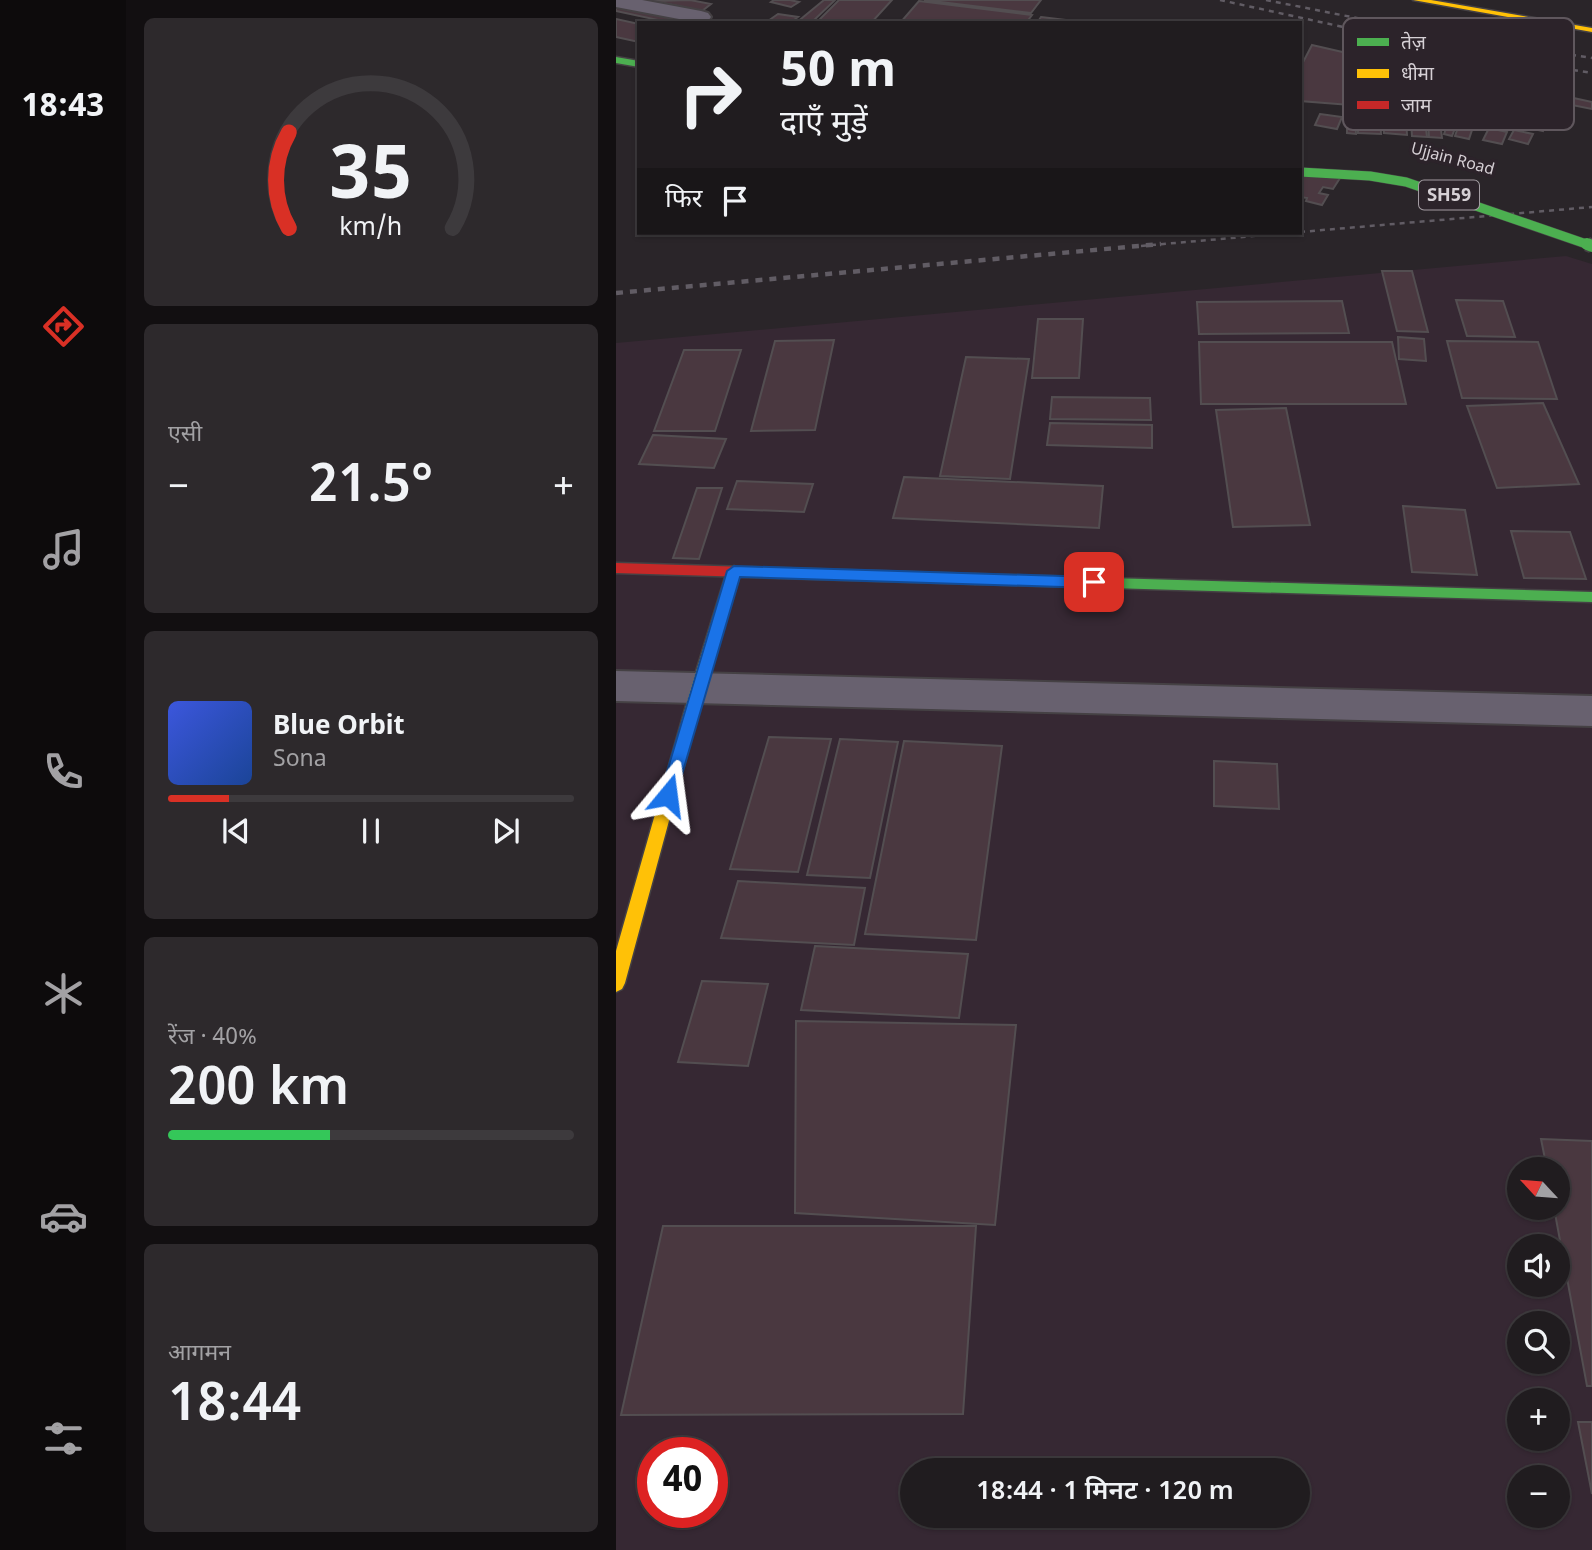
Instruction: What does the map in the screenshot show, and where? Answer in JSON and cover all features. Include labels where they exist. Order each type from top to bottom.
[{"type":"street","points":[[1417,0],[1522,18]]},
{"type":"street","points":[[1466,0],[1592,17]]},
{"type":"street","points":[[616,1],[701,16]]},
{"type":"street","points":[[1574,27],[1592,30]]},
{"type":"street","points":[[616,60],[637,64]]},
{"type":"street","points":[[616,76],[637,81]]},
{"type":"street","name":"SH59","points":[[1302,172],[1370,176],[1406,182],[1592,247]]},
{"type":"street","points":[[616,568],[1592,597]]},
{"type":"street","points":[[616,983],[698,688],[734,571]]},
{"type":"street","points":[[616,686],[1592,711]]},
{"type":"shaded area","points":[[1566,256],[1592,264],[1592,1550],[616,1550],[616,343]]},
{"type":"building","points":[[690,0],[711,4],[702,11],[653,1]]},
{"type":"building","points":[[824,0],[835,0],[813,21],[798,21]]},
{"type":"building","points":[[839,0],[892,0],[873,21],[818,21]]},
{"type":"building","points":[[924,0],[1041,0],[1031,13]]},
{"type":"building","points":[[919,1],[1032,15],[1028,21],[902,21]]},
{"type":"building","points":[[771,2],[799,2],[791,7]]},
{"type":"building","points":[[616,4],[687,18],[683,21],[663,21],[616,11]]},
{"type":"building","points":[[778,14],[798,17],[793,21],[768,21]]},
{"type":"building","points":[[1041,17],[1074,21],[1038,21]]},
{"type":"building","points":[[616,19],[637,24],[637,42],[616,37]]},
{"type":"building","points":[[1312,45],[1343,52],[1343,104],[1302,101],[1302,64]]},
{"type":"building","points":[[1574,98],[1592,102],[1592,109],[1574,105]]},
{"type":"building","points":[[1320,114],[1342,117],[1337,129],[1315,125]]},
{"type":"building","points":[[1347,130],[1356,130],[1356,134],[1347,133]]},
{"type":"building","points":[[1358,130],[1381,130],[1381,134],[1358,133]]},
{"type":"building","points":[[1384,130],[1407,130],[1407,135],[1384,133]]},
{"type":"building","points":[[1412,130],[1426,130],[1427,137],[1412,136]]},
{"type":"building","points":[[1429,130],[1441,130],[1442,138],[1429,137]]},
{"type":"building","points":[[1446,130],[1454,130],[1452,136],[1444,134]]},
{"type":"building","points":[[1457,130],[1472,130],[1469,139],[1455,136]]},
{"type":"building","points":[[1488,130],[1507,132],[1502,144],[1483,140]]},
{"type":"building","points":[[1514,130],[1533,134],[1528,144],[1509,139]]},
{"type":"building","points":[[1302,175],[1340,178],[1333,189],[1323,187],[1319,193],[1328,195],[1322,205],[1306,201],[1307,198],[1302,197]]},
{"type":"building","points":[[1382,271],[1412,271],[1428,332],[1397,331]]},
{"type":"building","points":[[1456,300],[1503,301],[1515,337],[1467,336]]},
{"type":"building","points":[[1342,301],[1349,333],[1199,334],[1197,302]]},
{"type":"building","points":[[1038,319],[1083,319],[1079,378],[1032,378]]},
{"type":"building","points":[[1398,337],[1424,339],[1426,361],[1399,359]]},
{"type":"building","points":[[834,340],[815,430],[751,431],[775,341]]},
{"type":"building","points":[[1447,341],[1538,342],[1557,399],[1462,398]]},
{"type":"building","points":[[1199,342],[1392,342],[1406,404],[1201,404]]},
{"type":"building","points":[[684,350],[741,350],[715,431],[654,431]]},
{"type":"building","points":[[966,357],[1029,359],[1010,479],[940,476]]},
{"type":"building","points":[[1052,397],[1150,398],[1151,420],[1050,419]]},
{"type":"building","points":[[1543,403],[1579,484],[1497,488],[1467,406]]},
{"type":"building","points":[[1286,408],[1310,525],[1233,527],[1216,410]]},
{"type":"building","points":[[1050,423],[1152,425],[1152,448],[1047,445]]},
{"type":"building","points":[[653,435],[726,439],[714,468],[639,464]]},
{"type":"building","points":[[904,477],[1103,486],[1099,528],[893,518]]},
{"type":"building","points":[[737,481],[813,484],[804,512],[727,509]]},
{"type":"building","points":[[697,488],[722,488],[699,559],[673,558]]},
{"type":"building","points":[[1403,506],[1465,510],[1477,575],[1412,572]]},
{"type":"building","points":[[1511,531],[1570,532],[1586,579],[1524,578]]},
{"type":"building","points":[[769,737],[831,739],[798,872],[730,869]]},
{"type":"building","points":[[840,739],[898,742],[870,878],[807,875]]},
{"type":"building","points":[[904,741],[1002,746],[976,940],[865,934]]},
{"type":"building","points":[[1214,761],[1277,764],[1279,809],[1214,806]]},
{"type":"building","points":[[738,881],[865,888],[854,945],[721,938]]},
{"type":"building","points":[[815,946],[968,954],[959,1018],[801,1010]]},
{"type":"building","points":[[702,981],[768,984],[748,1066],[678,1062]]},
{"type":"building","points":[[796,1021],[1016,1025],[995,1225],[795,1213]]},
{"type":"building","points":[[1541,1139],[1592,1141],[1592,1386],[1587,1386],[1570,1294],[1570,1234],[1559,1234],[1556,1220],[1570,1220],[1570,1157],[1545,1157]]},
{"type":"building","points":[[663,1226],[976,1226],[963,1414],[621,1415]]},
{"type":"building","points":[[1578,1422],[1592,1422],[1592,1494]]},
{"type":"railway","points":[[1220,0],[1343,27]]},
{"type":"railway","points":[[1266,0],[1356,18]]},
{"type":"railway","points":[[1574,55],[1592,58]]},
{"type":"railway","points":[[1574,70],[1592,73]]},
{"type":"railway","points":[[1302,232],[1592,207]]},
{"type":"railway","points":[[1141,246],[1265,235]]},
{"type":"railway","points":[[616,293],[1161,244]]},
{"type":"traffic: fast","points":[[616,60],[637,64]]},
{"type":"traffic: fast","points":[[1302,172],[1370,176],[1406,182],[1592,246]]},
{"type":"traffic: fast","points":[[975,579],[1592,597]]},
{"type":"traffic: slow","points":[[1417,0],[1522,18]]},
{"type":"traffic: slow","points":[[1574,27],[1592,30]]},
{"type":"traffic: slow","points":[[616,983],[698,688],[734,571]]},
{"type":"traffic: jam","points":[[616,568],[975,579]]},
{"type":"route","points":[[668,795],[734,571],[1094,582]]}]
